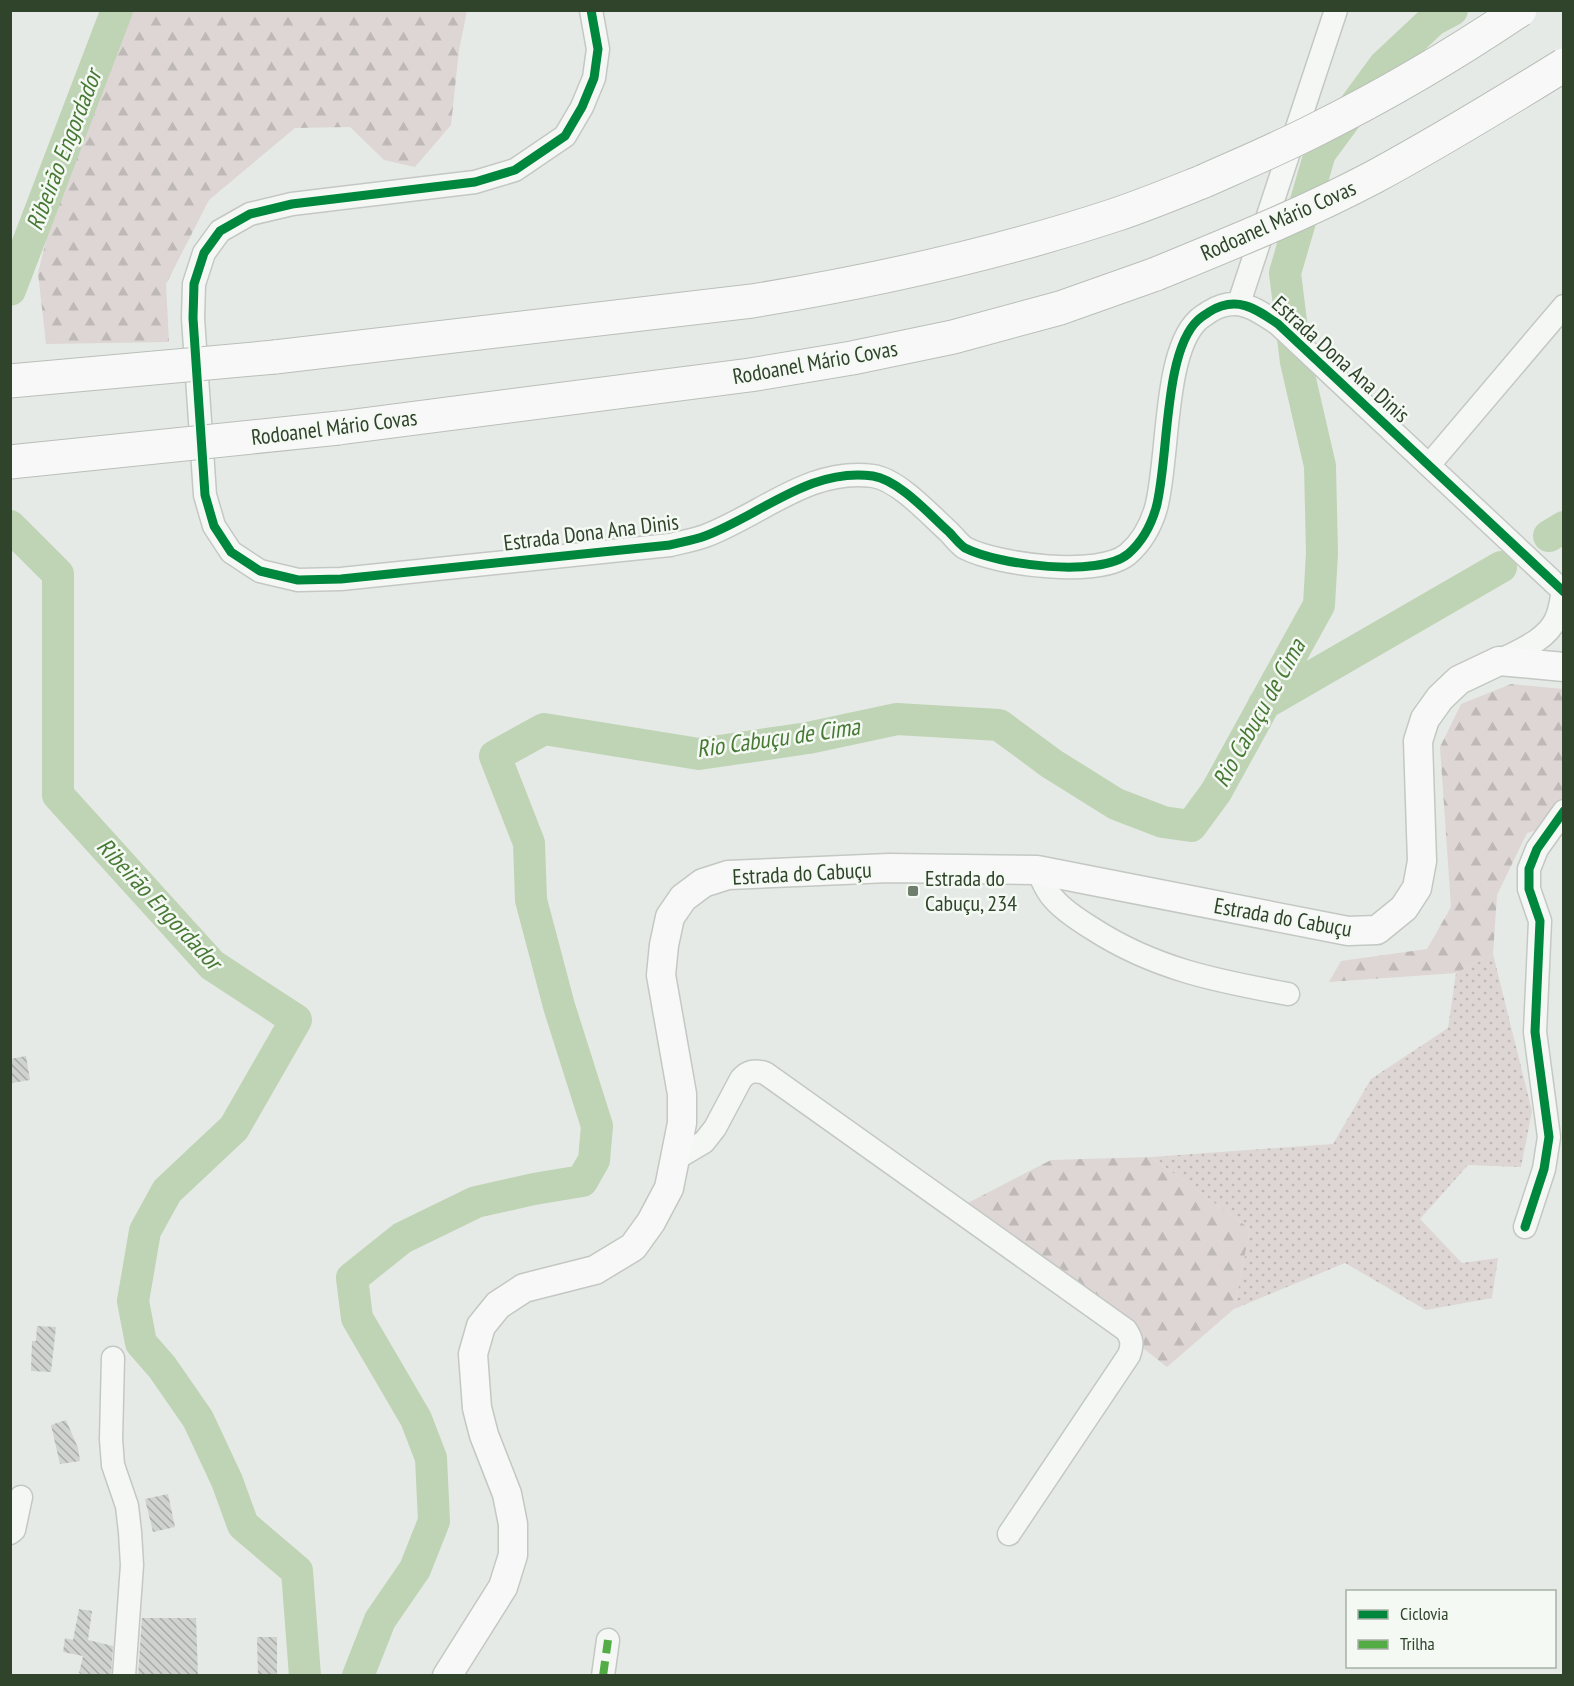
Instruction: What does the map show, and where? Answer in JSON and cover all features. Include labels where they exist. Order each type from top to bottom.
[{"type":"highway","points":[[10,381],[275,357],[740,302],[825,289],[1012,246],[1115,215],[1204,181],[1317,129],[1475,41],[1520,10]]},
{"type":"highway","name":"Rodoanel Mário Covas","points":[[10,462],[339,428],[750,375],[852,358],[953,337],[1049,310],[1156,274],[1270,227],[1372,178],[1466,125],[1563,65]]},
{"type":"main road","points":[[1499,661],[1563,667]]},
{"type":"main road","name":"Estrada do Cabuçu","points":[[447,1676],[503,1587],[513,1555],[513,1524],[507,1494],[484,1436],[477,1408],[473,1354],[481,1326],[498,1305],[524,1288],[596,1270],[633,1247],[651,1222],[669,1188],[682,1124],[682,1094],[661,975],[670,917],[683,898],[703,883],[728,875],[889,868],[1037,870],[1348,931],[1377,930],[1404,908],[1417,888],[1422,861],[1418,741],[1425,719],[1440,698],[1459,680],[1499,661]]},
{"type":"street","name":"Estrada Dona Ana Dinis","points":[[591,10],[598,50],[594,78],[582,107],[565,136],[515,170],[474,182],[292,204],[250,214],[220,231],[204,253],[194,284],[193,318],[205,495],[214,526],[231,552],[260,571],[298,580],[341,579],[670,545],[704,537],[805,486],[834,476],[874,476],[897,486],[964,547],[998,559],[1036,566],[1101,566],[1127,555],[1133,549],[1144,536],[1156,507],[1176,365],[1183,342],[1197,320],[1218,306],[1239,303],[1256,309],[1278,324],[1310,352],[1563,592]]},
{"type":"street","points":[[1239,303],[1332,13]]},
{"type":"street","points":[[1429,465],[1563,306]]},
{"type":"street","points":[[1499,661],[1547,632],[1556,620],[1563,592]]},
{"type":"street","points":[[1525,1227],[1544,1169],[1549,1137],[1535,1032],[1540,921],[1529,889],[1529,869],[1538,849],[1563,811]]},
{"type":"street","points":[[1037,870],[1052,898],[1081,922],[1112,942],[1149,960],[1229,983],[1288,994]]},
{"type":"street","points":[[676,1158],[704,1142],[715,1128],[747,1072],[765,1072],[1126,1330],[1131,1338],[1132,1346],[1129,1355],[1009,1534]]},
{"type":"street","points":[[113,1359],[111,1439],[113,1465],[127,1506],[132,1565],[124,1676]]},
{"type":"street","points":[[10,1533],[14,1530],[21,1497]]},
{"type":"street","points":[[603,1676],[608,1640]]},
{"type":"green space","points":[[102,11],[467,11],[459,50],[451,125],[415,167],[384,160],[350,127],[295,128],[209,200],[166,284],[169,342],[46,344],[38,273]]},
{"type":"green space","points":[[1511,684],[1563,689],[1563,822],[1527,833],[1497,895],[1493,954],[1456,973],[1329,982],[1341,961],[1427,949],[1451,907],[1440,747],[1461,704]]},
{"type":"green space","points":[[1493,954],[1532,1111],[1521,1167],[1468,1165],[1420,1219],[1462,1263],[1498,1258],[1492,1298],[1426,1310],[1345,1263],[1234,1309],[1250,1229],[1151,1157],[1333,1144],[1371,1079],[1448,1028],[1456,973]]},
{"type":"green space","points":[[1151,1157],[1250,1229],[1234,1309],[1167,1367],[962,1206],[1051,1160]]},
{"type":"building","points":[[26,1056],[30,1080],[12,1083],[10,1059]]},
{"type":"building","points":[[37,1326],[56,1327],[51,1372],[31,1371],[32,1341],[36,1341]]},
{"type":"building","points":[[66,1420],[78,1448],[80,1461],[60,1464],[51,1425]]},
{"type":"building","points":[[168,1494],[175,1527],[153,1532],[145,1499]]},
{"type":"building","points":[[79,1609],[92,1611],[88,1640],[113,1646],[111,1676],[87,1676],[79,1673],[83,1656],[63,1652],[65,1638],[73,1640]]},
{"type":"building","points":[[142,1618],[196,1618],[198,1676],[138,1676]]},
{"type":"building","points":[[257,1637],[277,1637],[277,1676],[258,1676]]},
{"type":"waterway","name":"Ribeirão Engordador","points":[[10,290],[117,10]]},
{"type":"waterway","name":"Rio Cabuçu de Cima","points":[[358,1676],[380,1620],[415,1569],[434,1521],[431,1458],[416,1419],[357,1318],[352,1278],[402,1238],[476,1202],[582,1181],[594,1160],[597,1126],[559,1006],[531,900],[529,843],[495,756],[544,729],[699,754],[808,738],[897,719],[999,725],[1052,764],[1116,804],[1163,822],[1191,826],[1216,792],[1319,605],[1322,553],[1320,466],[1296,362],[1285,273],[1320,153],[1384,66],[1433,20],[1452,10]]},
{"type":"waterway","name":"Ribeirão Engordador","points":[[10,526],[58,574],[58,795],[212,965],[296,1020],[234,1128],[167,1191],[145,1231],[133,1301],[141,1343],[162,1367],[198,1419],[227,1481],[243,1525],[297,1571],[305,1676]]},
{"type":"waterway","points":[[1549,536],[1564,527]]},
{"type":"waterway","points":[[1264,704],[1501,567]]},
{"type":"marked path","points":[[603,1676],[608,1640]]},
{"type":"cycle path","points":[[591,10],[598,49],[594,78],[582,107],[565,136],[515,170],[475,182],[292,204],[250,214],[220,231],[204,253],[194,284],[193,318],[205,495],[214,526],[231,552],[260,571],[298,580],[341,579],[670,545],[701,537],[726,527],[807,485],[850,475],[873,476],[893,484],[923,508],[965,548],[980,554],[1023,564],[1048,566],[1095,566],[1114,561],[1128,554],[1142,539],[1156,508],[1173,381],[1178,356],[1187,335],[1198,320],[1209,312],[1228,304],[1237,304],[1253,309],[1278,324],[1564,592]]},
{"type":"cycle path","points":[[1525,1227],[1544,1169],[1549,1137],[1535,1032],[1540,921],[1529,889],[1529,869],[1537,849],[1564,811]]},
{"type":"place","name":"Estrada do Cabuçu, 234","points":[[913,891]]}]
